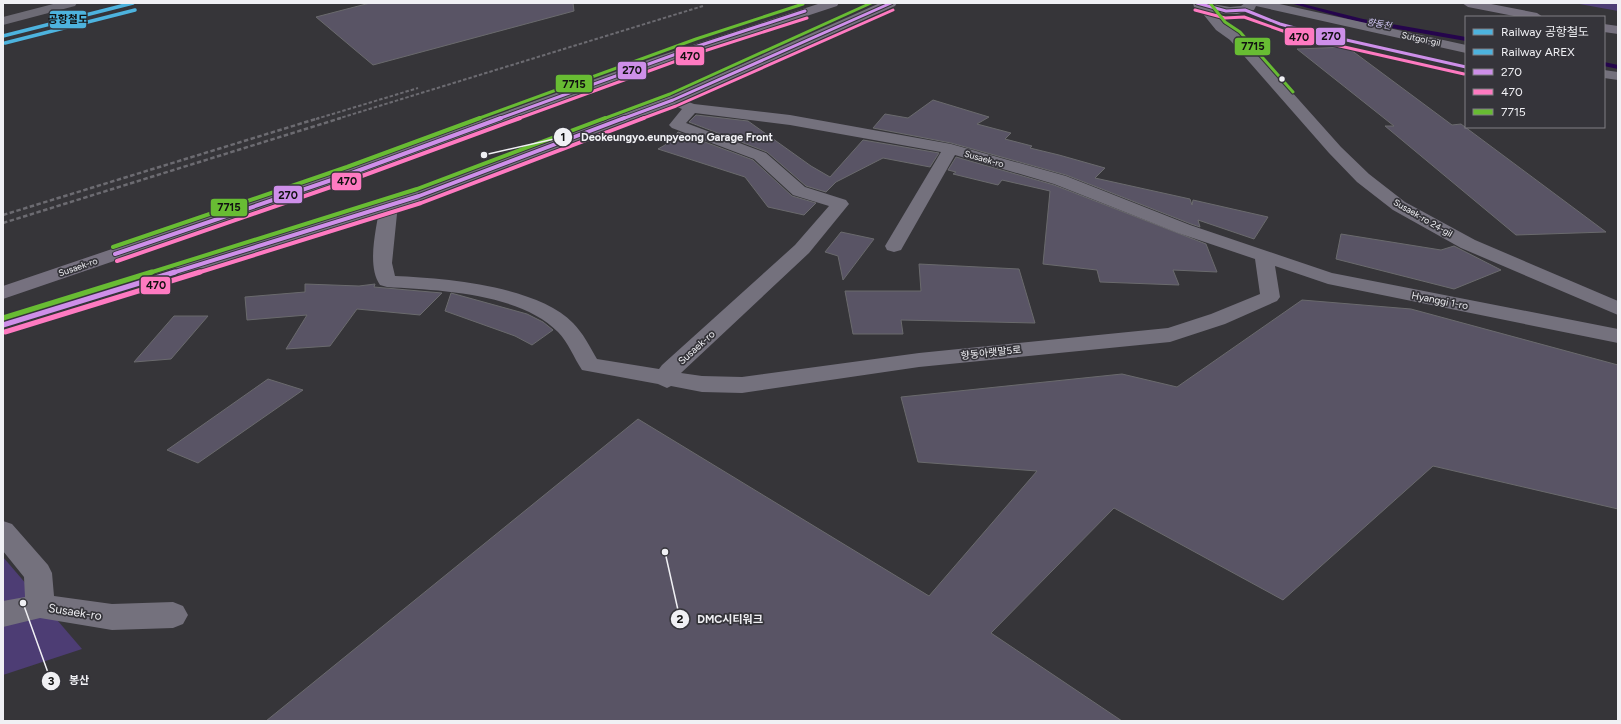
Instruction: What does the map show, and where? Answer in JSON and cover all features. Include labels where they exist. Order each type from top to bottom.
[{"type":"main road","points":[[3,21],[71,3]]},
{"type":"main road","name":"Susaek-ro","points":[[3,293],[383,162],[534,105],[765,23],[833,3]]},
{"type":"main road","points":[[3,325],[389,204],[419,196],[673,100],[764,60],[870,10],[891,3]]},
{"type":"main road","points":[[1468,3],[1532,16]]},
{"type":"main road","points":[[1605,28],[1618,30]]},
{"type":"street","points":[[1235,37],[1241,28],[1238,11],[1250,8],[1252,3]]},
{"type":"street","name":"Sutgol-gil","points":[[1259,3],[1465,49]]},
{"type":"street","name":"Susaek-ro 24-gil","points":[[1200,5],[1226,11],[1238,11]]},
{"type":"street","name":"Susaek-ro 24-gil","points":[[1200,5],[1220,27],[1235,37],[1335,150],[1363,178],[1399,206],[1468,244],[1618,309]]},
{"type":"street","points":[[1605,74],[1618,76]]},
{"type":"street","name":"Susaek-ro","points":[[673,100],[691,108],[790,120],[950,149],[1060,180],[1184,229],[1264,258]]},
{"type":"street","name":"Susaek-ro","points":[[666,380],[670,370],[685,358],[802,249],[840,204],[798,191],[760,156],[677,125],[691,108]]},
{"type":"street","points":[[894,246],[950,149]]},
{"type":"street","points":[[389,204],[382,262],[387,281],[460,286],[501,296],[539,309],[564,325],[590,366],[666,380]]},
{"type":"street","name":"향동아랫말5로","points":[[666,380],[702,384],[742,385],[919,360],[1170,335],[1218,319],[1270,297],[1264,258]]},
{"type":"street","name":"Hyanggi 1-ro","points":[[1264,258],[1328,278],[1618,336]]},
{"type":"street","name":"Susaek-ro","points":[[3,532],[38,573],[40,606],[112,617],[173,615]]},
{"type":"street","points":[[3,614],[40,606]]},
{"type":"shaded area","points":[[1574,3],[1618,3],[1618,11]]},
{"type":"shaded area","points":[[3,557],[82,649],[3,675]]},
{"type":"building","points":[[370,3],[573,3],[574,11],[373,65],[316,17]]},
{"type":"building","points":[[1347,47],[1452,125],[1461,124],[1606,232],[1516,235],[1385,126],[1394,126],[1297,49]]},
{"type":"building","points":[[933,100],[989,117],[977,124],[1011,133],[1005,139],[1032,146],[1030,148],[1105,168],[1095,178],[1190,199],[1192,205],[1193,200],[1268,217],[1254,239],[1198,220],[1200,227],[1066,175],[951,143],[873,128],[885,114],[908,118]]},
{"type":"building","points":[[696,115],[748,121],[811,166],[830,177],[863,140],[939,153],[930,167],[883,158],[836,182],[826,192],[806,186],[767,152],[689,122]]},
{"type":"building","points":[[678,132],[753,160],[792,196],[816,203],[804,215],[768,207],[745,177],[658,149],[665,145]]},
{"type":"building","points":[[956,157],[1054,185],[1206,244],[1217,272],[1173,270],[1179,285],[1100,282],[1097,270],[1043,264],[1050,191],[1002,180],[998,185],[953,174],[956,172],[948,170]]},
{"type":"building","points":[[841,232],[874,239],[843,280],[838,256],[825,252]]},
{"type":"building","points":[[1341,234],[1441,250],[1454,246],[1501,270],[1454,289],[1336,259]]},
{"type":"building","points":[[919,264],[1019,269],[1035,323],[901,320],[903,334],[853,334],[845,291],[921,291]]},
{"type":"building","points":[[305,284],[359,286],[375,284],[374,287],[442,293],[420,315],[357,309],[330,346],[286,349],[307,315],[247,320],[245,297],[305,292]]},
{"type":"building","points":[[451,293],[527,314],[543,322],[553,330],[532,345],[515,336],[445,311]]},
{"type":"building","points":[[1302,300],[1411,309],[1618,365],[1618,509],[1433,466],[1283,600],[1114,508],[991,633],[1122,721],[266,721],[638,419],[929,596],[1037,471],[918,462],[901,397],[1122,374],[1177,387]]},
{"type":"building","points":[[174,316],[208,316],[171,359],[134,362]]},
{"type":"building","points":[[268,379],[303,390],[198,463],[167,450]]},
{"type":"waterway","name":"향동천","points":[[1293,3],[1363,21],[1465,39]]},
{"type":"waterway","name":"향동천","points":[[1605,64],[1618,67]]},
{"type":"railway","points":[[337,119],[703,6]]},
{"type":"railway","points":[[316,119],[418,88]]},
{"type":"railway","points":[[3,215],[319,118]]},
{"type":"railway","points":[[3,223],[341,118]]},
{"type":"rail line","name":"공항철도","points":[[3,36],[133,3]]},
{"type":"rail line","name":"AREX","points":[[5,43],[135,10]]},
{"type":"transit line","name":"7715","points":[[3,318],[417,189],[670,94],[871,3]]},
{"type":"transit line","name":"270","points":[[3,325],[419,196],[673,100],[891,3]]},
{"type":"transit line","name":"270","points":[[1197,3],[1226,11],[1245,10],[1280,24],[1302,30],[1465,67]]},
{"type":"transit line","name":"7715","points":[[1210,3],[1225,22],[1240,32],[1293,92]]},
{"type":"transit line","name":"7715","points":[[113,247],[347,167],[696,39],[803,4]]},
{"type":"transit line","name":"470","points":[[5,332],[421,203],[676,106],[893,10]]},
{"type":"transit line","name":"470","points":[[1195,10],[1225,18],[1244,17],[1300,37],[1464,74]]},
{"type":"transit line","name":"270","points":[[115,254],[349,174],[698,46],[805,11]]},
{"type":"transit line","name":"470","points":[[117,261],[351,180],[701,52],[807,18]]},
{"type":"place","name":"Deokeungyo.eunpyeong Garage Front","points":[[484,155]]},
{"type":"place","name":"DMC시티워크","points":[[665,552]]},
{"type":"place","name":"봉산","points":[[23,603]]}]
